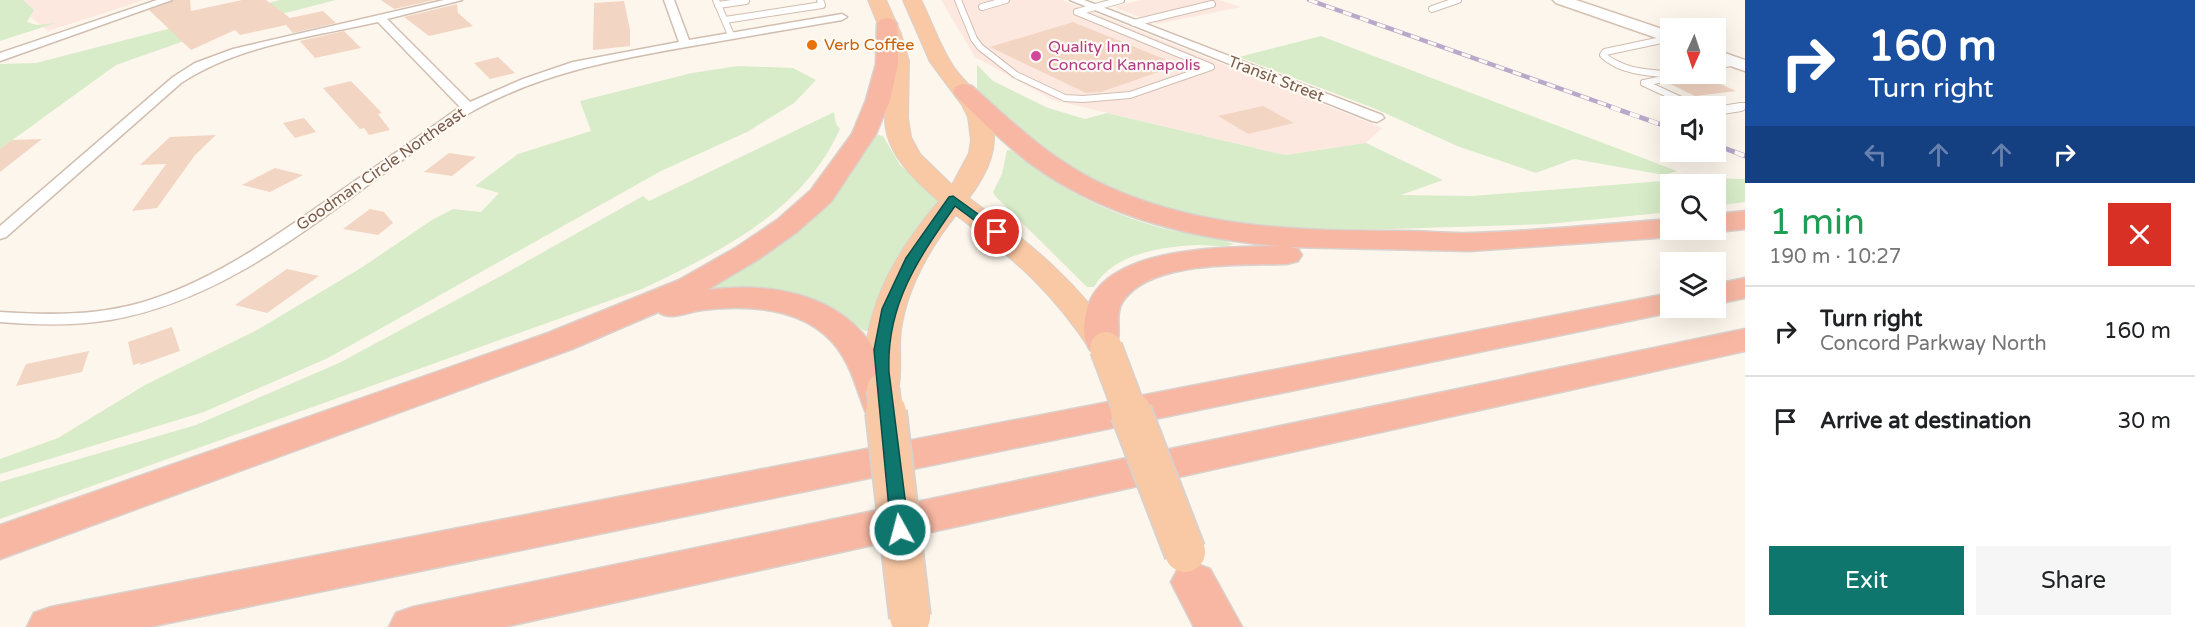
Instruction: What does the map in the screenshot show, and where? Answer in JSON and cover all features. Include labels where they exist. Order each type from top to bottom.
[{"type":"highway","points":[[912,0],[945,70],[964,91],[1047,164],[1103,195],[1151,214],[1208,228],[1289,238],[1470,242],[1660,229]]},
{"type":"highway","points":[[882,12],[898,62],[896,115],[898,135],[909,155],[953,200],[997,232],[1049,276],[1071,300],[1104,345],[1190,567],[1218,627]]},
{"type":"highway","points":[[0,542],[560,340],[690,287],[748,254],[806,211],[834,179],[864,134],[878,100],[887,64],[882,12]]},
{"type":"highway","points":[[910,622],[885,405],[881,350],[884,329],[895,291],[912,258],[975,170],[984,144],[982,123],[964,91]]},
{"type":"highway","points":[[1726,222],[1745,220]]},
{"type":"highway","points":[[1104,345],[1102,312],[1112,292],[1133,277],[1164,265],[1239,256],[1448,251],[1470,242]]},
{"type":"highway","points":[[1726,292],[1745,288]]},
{"type":"highway","points":[[560,340],[680,304],[744,298],[785,302],[817,313],[844,333],[856,348],[885,405]]},
{"type":"highway","points":[[51,627],[1660,305]]},
{"type":"highway","points":[[413,627],[1745,340]]},
{"type":"main road","points":[[1562,0],[1660,34]]},
{"type":"street","points":[[0,57],[167,0]]},
{"type":"street","points":[[0,234],[177,80],[199,66],[237,51],[457,0]]},
{"type":"street","points":[[669,0],[685,43]]},
{"type":"street","name":"Transit Street","points":[[1078,0],[1377,118]]},
{"type":"street","name":"Goodman Circle Northeast","points":[[0,317],[68,319],[108,315],[184,295],[232,271],[272,246],[468,108],[527,82],[569,67],[626,54],[842,16]]},
{"type":"street","points":[[380,18],[468,108]]},
{"type":"lane","points":[[725,21],[822,5],[820,0]]},
{"type":"lane","points":[[958,0],[974,39],[980,47],[1016,75],[1065,98],[1083,99],[1130,95],[1211,67],[1077,12],[1121,0]]},
{"type":"lane","points":[[982,7],[1006,0]]},
{"type":"lane","points":[[1432,9],[1458,0]]},
{"type":"lane","points":[[731,35],[717,3],[746,2]]},
{"type":"lane","points":[[1134,23],[1212,4]]},
{"type":"lane","points":[[1660,40],[1605,52],[1603,56],[1607,61],[1620,66],[1660,72]]},
{"type":"lane","points":[[1660,79],[1644,83],[1672,96]]},
{"type":"lane","points":[[1726,109],[1745,106]]},
{"type":"shaded area","points":[[10,0],[145,0],[48,31]]},
{"type":"shaded area","points":[[941,0],[1062,0],[1382,128],[1366,143],[1285,155],[1053,100],[975,57]]},
{"type":"shaded area","points":[[1140,0],[1219,0],[1241,7],[1157,24],[1114,7]]},
{"type":"green space","points":[[0,0],[23,0],[34,10],[27,22],[37,25],[56,23],[0,41]]},
{"type":"green space","points":[[280,0],[336,0],[207,33],[116,65],[0,149],[0,64],[36,63]]},
{"type":"green space","points":[[1321,36],[1677,171],[1660,174],[1574,159],[1536,173],[1457,146],[1376,109],[1239,57]]},
{"type":"green space","points":[[977,65],[993,81],[1048,108],[1085,119],[1107,113],[1285,155],[1366,143],[1443,180],[1401,195],[1472,196],[1660,181],[1660,213],[1547,224],[1295,232],[1209,223],[1091,190],[996,110],[977,89]]},
{"type":"green space","points":[[738,66],[793,68],[816,80],[794,103],[747,132],[661,171],[328,358],[204,412],[0,474],[0,459],[58,438],[145,385],[257,330],[361,268],[432,220],[453,209],[481,212],[499,193],[475,186],[518,154],[591,131],[580,101],[692,73]]},
{"type":"green space","points":[[834,112],[836,124],[840,129],[824,158],[782,206],[729,244],[671,275],[642,289],[0,519],[0,482],[196,425],[339,363],[643,196],[649,201]]},
{"type":"green space","points":[[874,136],[883,136],[900,165],[937,198],[937,202],[913,235],[871,330],[865,331],[836,312],[704,290],[780,243],[801,226],[839,187],[857,164]]},
{"type":"green space","points":[[1007,150],[1011,150],[1064,187],[1102,207],[1162,228],[1234,244],[1183,246],[1140,254],[1113,266],[1094,287],[1087,287],[993,192],[1002,174]]},
{"type":"green space","points":[[1726,179],[1745,179],[1745,202],[1726,205]]},
{"type":"building","points":[[174,0],[190,0],[191,11],[242,0],[266,0],[290,18],[323,11],[336,23],[293,33],[286,25],[240,35],[235,30],[191,50],[149,10]]},
{"type":"building","points":[[381,0],[434,0],[394,9]]},
{"type":"building","points":[[624,1],[630,30],[630,46],[593,50],[594,3]]},
{"type":"building","points":[[457,4],[458,13],[473,26],[429,36],[404,17]]},
{"type":"building","name":"Quality Inn Concord Kannapolis","points":[[1073,22],[1179,65],[1101,92],[1086,93],[990,47]]},
{"type":"building","points":[[344,31],[361,48],[315,58],[300,41]]},
{"type":"building","points":[[498,57],[515,73],[490,79],[474,63]]},
{"type":"building","points":[[351,81],[382,113],[378,114],[390,130],[369,135],[364,128],[360,129],[323,88]]},
{"type":"building","points":[[1670,84],[1720,84],[1736,91],[1695,96]]},
{"type":"building","points":[[1263,106],[1294,123],[1248,134],[1218,116]]},
{"type":"building","points":[[304,118],[316,132],[295,138],[283,123]]},
{"type":"building","points":[[216,135],[195,155],[157,208],[132,211],[166,164],[140,165],[170,137]]},
{"type":"building","points":[[42,139],[0,172],[0,149],[12,140]]},
{"type":"building","points":[[449,153],[476,157],[452,176],[424,172]]},
{"type":"building","points":[[275,168],[303,175],[270,192],[242,185]]},
{"type":"building","points":[[370,209],[384,212],[393,223],[378,235],[343,229]]},
{"type":"building","points":[[287,269],[319,276],[267,313],[235,305]]},
{"type":"building","points":[[172,327],[180,351],[140,365],[140,363],[133,365],[128,342]]},
{"type":"building","points":[[89,351],[82,372],[16,386],[26,364]]},
{"type":"railway","points":[[1309,0],[1615,108]]},
{"type":"railway","points":[[1611,107],[1660,124]]},
{"type":"railway","points":[[1726,149],[1745,156]]},
{"type":"place","name":"Verb Coffee","points":[[812,45]]},
{"type":"place","name":"Quality Inn Concord Kannapolis","points":[[1036,56]]},
{"type":"route","points":[[900,530],[882,372],[881,350],[889,309],[895,291],[912,258],[953,200],[997,232]]}]
